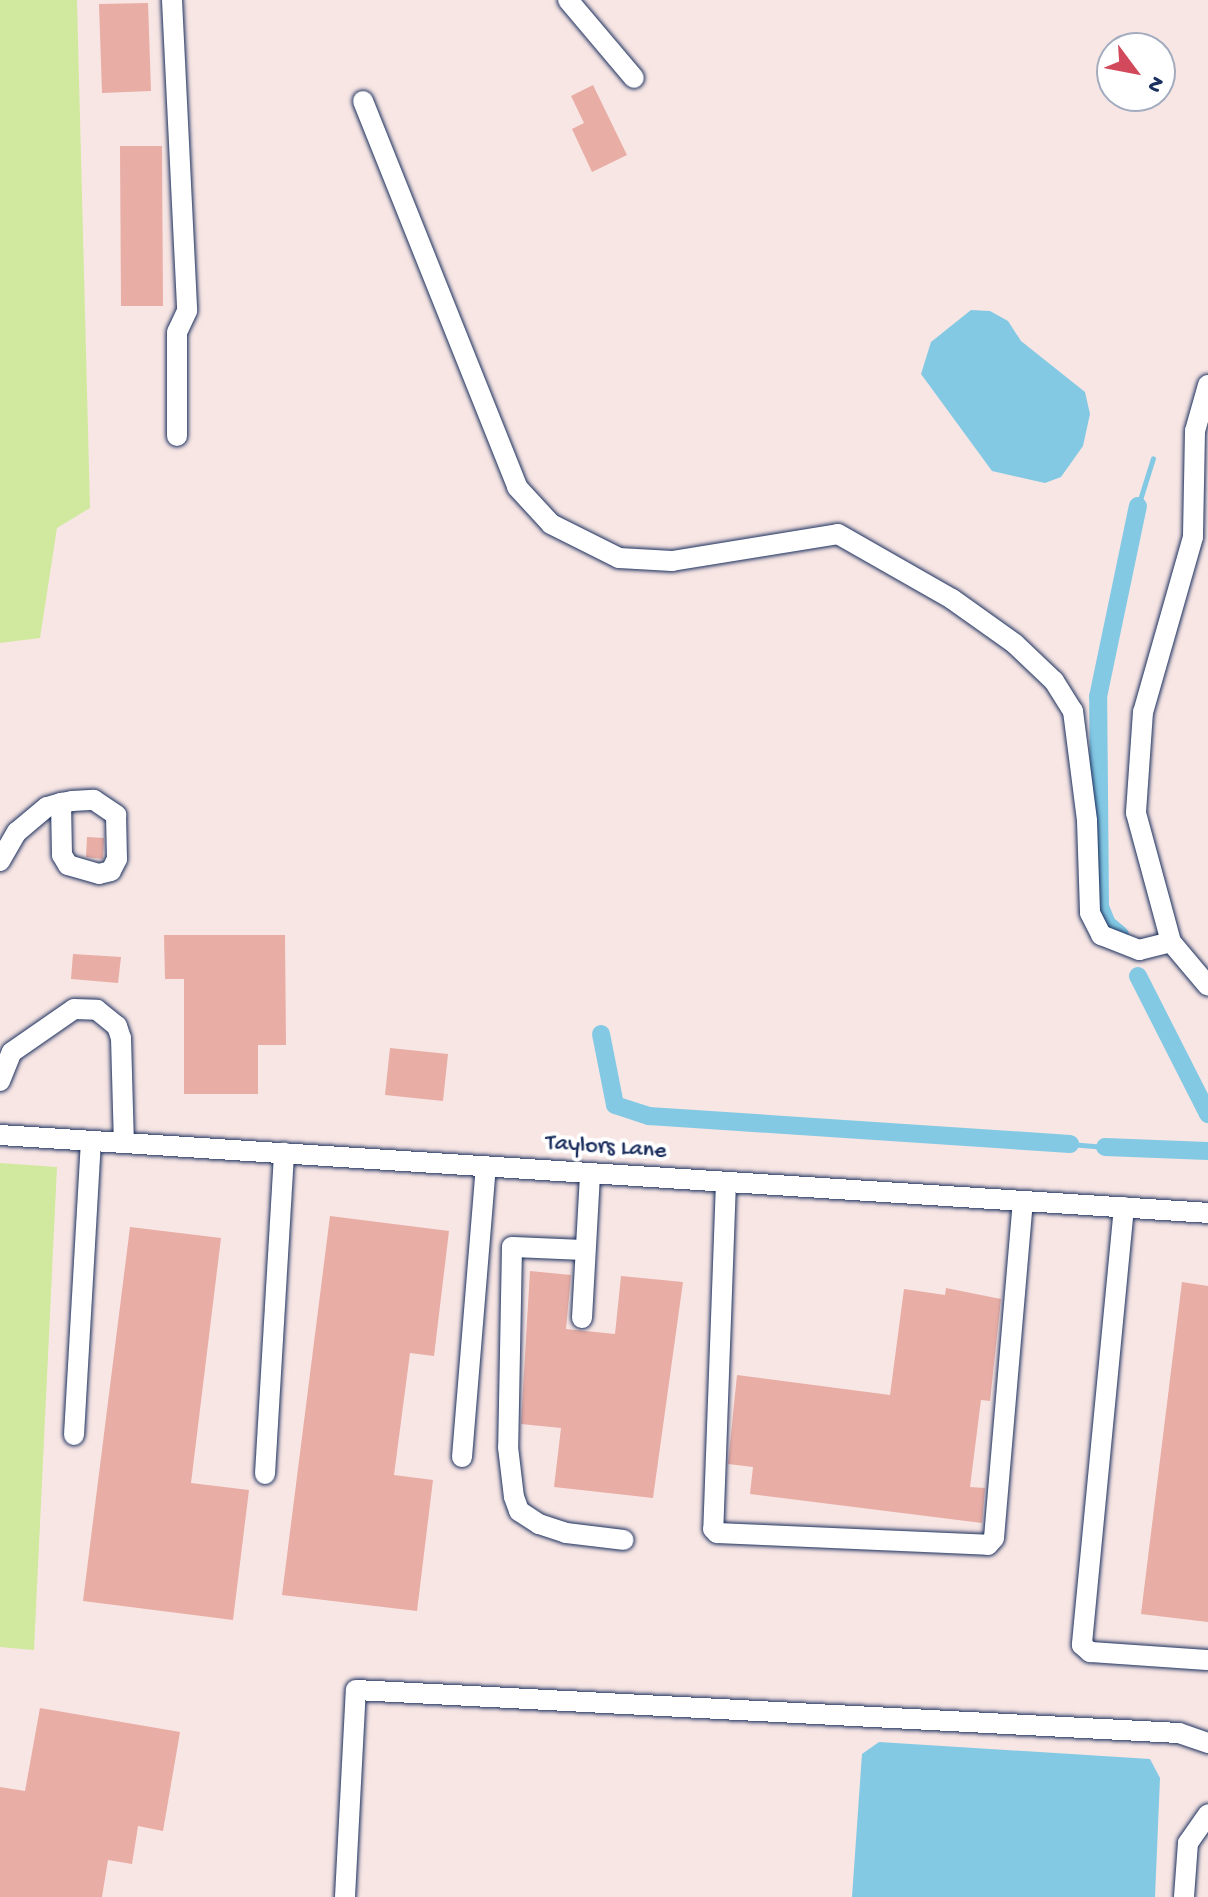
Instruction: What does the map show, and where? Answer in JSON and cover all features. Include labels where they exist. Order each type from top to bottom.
[{"type":"street","points":[[172,0],[187,311],[177,332],[177,436]]},
{"type":"street","points":[[568,0],[634,78]]},
{"type":"street","points":[[363,101],[517,487],[551,524],[619,558],[672,561],[838,534],[952,599],[1025,653],[1054,681],[1073,711],[1087,821],[1090,913],[1101,935],[1139,950],[1171,942]]},
{"type":"street","points":[[1208,385],[1195,431],[1193,537],[1143,712],[1136,813],[1171,942],[1208,986]]},
{"type":"street","points":[[0,861],[17,832],[47,807],[61,803]]},
{"type":"street","points":[[1,1065],[12,1052],[74,1009],[87,1007],[109,1017],[121,1038],[124,1143]]},
{"type":"street","name":"Taylors Lane","points":[[0,1135],[1208,1213]]},
{"type":"street","points":[[74,1435],[91,1141]]},
{"type":"street","points":[[265,1474],[284,1153]]},
{"type":"street","points":[[462,1457],[486,1166]]},
{"type":"street","points":[[582,1318],[590,1173]]},
{"type":"street","points":[[726,1182],[713,1529],[717,1533],[988,1545],[994,1538],[1023,1201]]},
{"type":"street","points":[[1124,1207],[1082,1645],[1090,1652],[1208,1660]]},
{"type":"street","points":[[585,1250],[512,1247],[508,1447],[514,1497],[519,1511],[539,1524],[566,1533],[624,1540]]},
{"type":"street","points":[[345,1897],[356,1690],[1179,1733],[1208,1743]]},
{"type":"street","points":[[1184,1897],[1188,1843],[1208,1814]]},
{"type":"shaded area","points":[[0,0],[1208,0],[1208,1897],[0,1897]]},
{"type":"green space","points":[[0,0],[77,0],[90,508],[57,528],[40,638],[0,643]]},
{"type":"green space","points":[[0,1163],[57,1167],[34,1650],[0,1647]]},
{"type":"water","points":[[971,310],[990,311],[1008,321],[1021,341],[1085,392],[1090,414],[1083,446],[1061,477],[1045,483],[992,471],[921,374],[931,342]]},
{"type":"water","points":[[879,1742],[1150,1759],[1160,1778],[1155,1897],[852,1897],[862,1754]]},
{"type":"building","points":[[148,3],[151,91],[102,93],[99,4]]},
{"type":"building","points":[[593,85],[627,155],[592,172],[572,129],[584,123],[571,96]]},
{"type":"building","points":[[120,146],[162,146],[163,306],[121,306]]},
{"type":"building","points":[[87,837],[104,838],[103,859],[86,857]]},
{"type":"building","points":[[164,935],[285,935],[286,1045],[258,1045],[258,1094],[184,1094],[184,979],[165,979]]},
{"type":"building","points":[[73,954],[121,957],[118,983],[71,979]]},
{"type":"building","points":[[390,1048],[448,1054],[443,1101],[385,1095]]},
{"type":"building","points":[[330,1216],[449,1231],[434,1356],[410,1353],[394,1475],[433,1480],[417,1611],[282,1595]]},
{"type":"building","points":[[130,1227],[221,1238],[191,1483],[249,1490],[233,1620],[83,1601]]},
{"type":"building","points":[[530,1271],[571,1275],[566,1329],[615,1334],[621,1276],[683,1282],[653,1498],[554,1487],[561,1428],[521,1424]]},
{"type":"building","points":[[1182,1282],[1208,1286],[1208,1622],[1141,1614]]},
{"type":"building","points":[[946,1288],[1001,1299],[990,1401],[981,1400],[970,1487],[985,1488],[982,1523],[750,1494],[753,1467],[728,1464],[737,1375],[890,1395],[904,1289],[945,1295]]},
{"type":"building","points":[[40,1708],[180,1732],[163,1831],[138,1826],[132,1864],[108,1860],[102,1897],[0,1897],[0,1787],[25,1791]]},
{"type":"waterway","points":[[1138,506],[1153,458]]},
{"type":"waterway","points":[[1120,935],[1107,924],[1100,907],[1098,697],[1138,506]]},
{"type":"waterway","points":[[1138,976],[1208,1114]]},
{"type":"waterway","points":[[601,1034],[615,1105],[649,1116],[1070,1144]]},
{"type":"waterway","points":[[1070,1144],[1105,1147]]},
{"type":"waterway","points":[[1105,1147],[1208,1151]]}]
